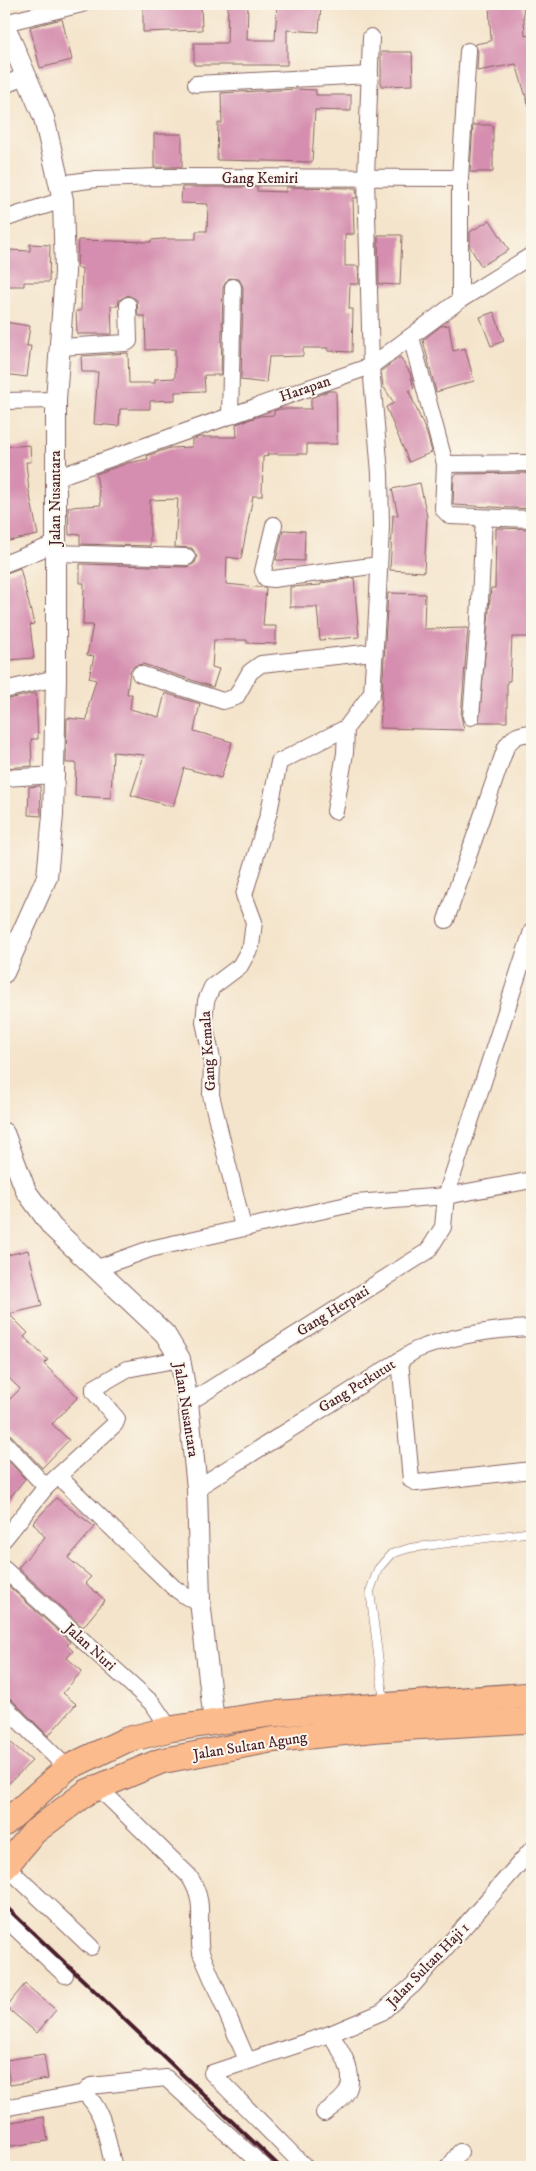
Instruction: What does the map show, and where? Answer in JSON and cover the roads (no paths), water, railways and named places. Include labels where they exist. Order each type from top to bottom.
[{"type":"main road","name":"Jalan Sultan Agung","points":[[4,1824],[67,1768],[126,1740],[170,1729],[224,1730],[270,1714],[385,1704],[532,1695]]},
{"type":"main road","name":"Jalan Sultan Agung","points":[[4,1864],[34,1832],[87,1792],[161,1761],[270,1740],[379,1730],[532,1720]]},
{"type":"main road","points":[[4,1840],[51,1792],[75,1776],[143,1745],[224,1730],[270,1740]]},
{"type":"main road","points":[[4,1864],[57,1800],[82,1783],[146,1754],[224,1730]]},
{"type":"street","points":[[4,24],[82,4]]},
{"type":"street","name":"Jalan Nusantara","points":[[4,24],[44,118],[62,192],[65,272],[56,400],[56,774],[47,877],[4,973]]},
{"type":"street","points":[[335,810],[345,753],[346,728],[372,693],[379,565],[380,473],[371,366],[366,177],[371,38]]},
{"type":"street","points":[[460,300],[460,178],[468,50]]},
{"type":"street","points":[[4,86],[25,75]]},
{"type":"street","points":[[196,84],[370,75]]},
{"type":"street","name":"Gang Kemiri","points":[[4,219],[62,192],[131,177],[460,178]]},
{"type":"street","name":"Harapan","points":[[55,478],[371,366],[460,300],[532,255]]},
{"type":"street","points":[[230,416],[233,287]]},
{"type":"street","points":[[60,347],[126,343],[129,341],[128,306]]},
{"type":"street","points":[[410,337],[445,464],[442,509],[450,516],[532,519]]},
{"type":"street","points":[[4,401],[56,400]]},
{"type":"street","points":[[445,464],[532,463]]},
{"type":"street","points":[[471,717],[479,620],[484,518]]},
{"type":"street","points":[[274,526],[263,571],[266,578],[273,579],[379,565]]},
{"type":"street","points":[[4,564],[55,549],[187,557]]},
{"type":"street","points":[[140,674],[223,701],[236,697],[250,672],[261,664],[374,652]]},
{"type":"street","points":[[4,690],[56,678]]},
{"type":"street","name":"Gang Kemala","points":[[243,1227],[210,1095],[212,1059],[204,1022],[206,1001],[212,987],[240,966],[251,946],[254,922],[244,895],[269,812],[279,762],[346,728]]},
{"type":"street","points":[[446,920],[506,748],[512,738],[521,734],[532,733]]},
{"type":"street","points":[[4,778],[56,774]]},
{"type":"street","name":"Gang Herpati","points":[[188,1403],[428,1251],[442,1227],[446,1196],[532,931]]},
{"type":"street","name":"Jalan Nusantara","points":[[4,1133],[26,1191],[52,1227],[166,1334],[180,1359],[188,1403],[198,1488],[200,1601],[224,1730]]},
{"type":"street","points":[[95,1269],[150,1249],[356,1203],[446,1196],[532,1180]]},
{"type":"street","name":"Gang Perkutut","points":[[198,1488],[348,1391],[416,1350],[446,1338],[497,1329],[532,1328]]},
{"type":"street","points":[[4,1539],[52,1482],[115,1424],[117,1419],[94,1392],[94,1388],[127,1369],[180,1359]]},
{"type":"street","points":[[400,1360],[411,1480],[417,1483],[532,1470]]},
{"type":"street","points":[[4,1442],[173,1587],[187,1597],[200,1601]]},
{"type":"street","name":"Jalan Nuri","points":[[4,1570],[154,1704],[170,1729]]},
{"type":"street","points":[[4,1706],[67,1768]]},
{"type":"street","points":[[98,1787],[189,1876],[197,1888],[202,1908],[198,1936],[201,1952],[247,2060]]},
{"type":"street","name":"Jalan Sultan Haji 1","points":[[304,2167],[212,2073],[330,2034],[382,2012],[413,1985],[532,1849]]},
{"type":"street","points":[[4,1864],[91,1947]]},
{"type":"street","points":[[4,1917],[65,1975]]},
{"type":"street","points":[[324,2113],[342,2099],[348,2090],[350,2079],[349,2069],[330,2034]]},
{"type":"street","points":[[4,2108],[84,2092],[92,2086],[166,2078],[264,2167]]},
{"type":"street","points":[[84,2092],[95,2102],[105,2127],[114,2167]]},
{"type":"street","points":[[449,2167],[460,2152]]},
{"type":"lane","points":[[385,1704],[370,1591],[378,1569],[390,1554],[410,1548],[532,1532]]},
{"type":"railway","points":[[4,1905],[280,2167]]}]
